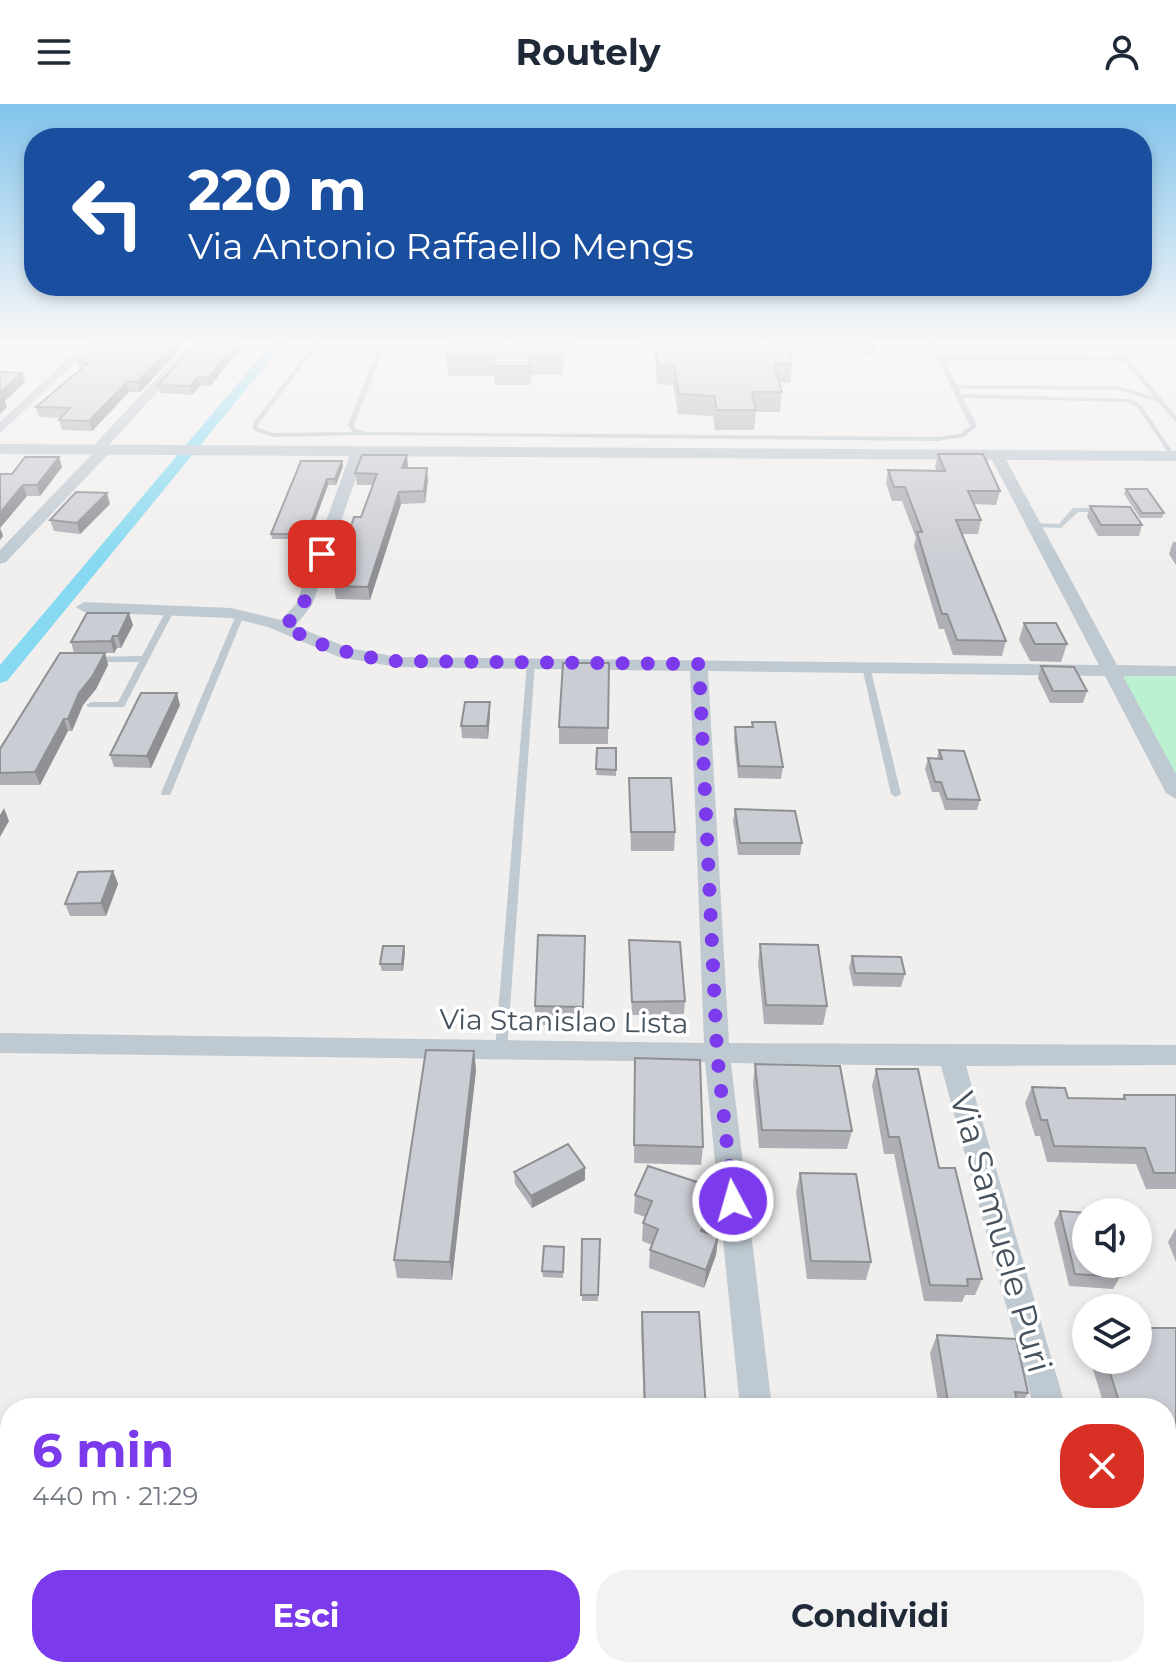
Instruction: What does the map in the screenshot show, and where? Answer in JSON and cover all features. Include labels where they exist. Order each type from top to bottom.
[{"type":"street","points":[[0,559],[132,415]]},
{"type":"street","points":[[0,449],[1175,456]]},
{"type":"street","points":[[284,627],[295,619],[304,605],[358,452]]},
{"type":"street","points":[[997,456],[1176,793]]},
{"type":"street","points":[[84,607],[171,609],[240,615],[284,627],[330,648],[376,660],[1176,671]]},
{"type":"street","points":[[699,664],[717,1053],[755,1398]]},
{"type":"street","name":"Via Stanislao Lista","points":[[0,1043],[951,1056],[1176,1055]]},
{"type":"street","name":"Via Samuele Puri","points":[[951,1056],[1047,1398]]},
{"type":"lane","points":[[262,415],[255,429],[273,435],[952,438],[969,433],[974,426],[969,415]]},
{"type":"lane","points":[[355,415],[351,425],[354,430],[370,434]]},
{"type":"lane","points":[[1146,415],[1175,456]]},
{"type":"lane","points":[[1034,525],[1061,526],[1076,510],[1101,510]]},
{"type":"lane","points":[[91,705],[121,705],[171,609]]},
{"type":"lane","points":[[166,793],[240,615]]},
{"type":"lane","points":[[88,651],[146,656]]},
{"type":"lane","points":[[77,659],[146,656]]},
{"type":"lane","points":[[501,1050],[531,663]]},
{"type":"lane","points":[[866,667],[896,794]]},
{"type":"green space","points":[[1122,675],[1176,675],[1176,776]]},
{"type":"building","points":[[63,415],[94,415],[89,421],[59,420]]},
{"type":"building","points":[[938,454],[983,454],[1000,491],[968,491],[981,520],[956,520],[1006,641],[957,640],[947,614],[942,614],[917,532],[922,532],[905,487],[894,487],[888,470],[945,471]]},
{"type":"building","points":[[362,455],[407,455],[402,468],[427,468],[424,491],[399,492],[368,587],[334,586],[349,548],[344,548],[354,517],[361,517],[377,474],[355,473]]},
{"type":"building","points":[[25,457],[59,457],[37,485],[23,485],[0,513],[0,474],[12,474]]},
{"type":"building","points":[[301,461],[342,461],[335,479],[327,479],[307,534],[271,534]]},
{"type":"building","points":[[1126,489],[1147,489],[1164,513],[1142,513]]},
{"type":"building","points":[[76,492],[107,493],[77,523],[50,520]]},
{"type":"building","points":[[1090,506],[1130,507],[1142,525],[1101,525]]},
{"type":"building","points":[[87,613],[129,613],[118,636],[113,636],[111,641],[71,642]]},
{"type":"building","points":[[1024,623],[1056,623],[1067,644],[1035,644]]},
{"type":"building","points":[[60,653],[105,653],[35,772],[0,773],[0,749]]},
{"type":"building","points":[[563,663],[609,663],[608,728],[559,727]]},
{"type":"building","points":[[1041,666],[1074,667],[1087,691],[1053,691]]},
{"type":"building","points":[[141,693],[177,693],[147,756],[110,755]]},
{"type":"building","points":[[465,702],[490,702],[487,726],[461,726]]},
{"type":"building","points":[[752,722],[775,722],[783,767],[739,766],[735,727],[753,727]]},
{"type":"building","points":[[597,748],[616,748],[616,770],[596,769]]},
{"type":"building","points":[[939,750],[964,751],[980,800],[947,799],[941,782],[935,782],[928,758],[942,759]]},
{"type":"building","points":[[629,778],[671,778],[675,832],[631,832]]},
{"type":"building","points":[[735,809],[795,811],[802,843],[740,843]]},
{"type":"building","points":[[113,871],[101,903],[65,904],[78,872]]},
{"type":"building","points":[[538,935],[585,936],[583,1007],[535,1006]]},
{"type":"building","points":[[629,940],[680,942],[685,1001],[632,1002]]},
{"type":"building","points":[[760,944],[818,945],[827,1006],[766,1005]]},
{"type":"building","points":[[383,946],[404,946],[402,964],[380,964]]},
{"type":"building","points":[[852,956],[901,957],[905,974],[855,973]]},
{"type":"building","points":[[426,1050],[474,1051],[450,1262],[394,1260]]},
{"type":"building","points":[[635,1058],[700,1060],[703,1147],[634,1145]]},
{"type":"building","points":[[755,1064],[840,1066],[852,1131],[762,1130]]},
{"type":"building","points":[[876,1069],[918,1069],[939,1168],[955,1168],[982,1279],[967,1279],[968,1286],[930,1285],[899,1137],[889,1137]]},
{"type":"building","points":[[1032,1087],[1065,1088],[1068,1098],[1125,1099],[1124,1095],[1176,1095],[1176,1173],[1154,1173],[1145,1148],[1054,1146],[1047,1120],[1041,1120]]},
{"type":"building","points":[[568,1144],[585,1168],[531,1196],[514,1172]]},
{"type":"building","points":[[648,1166],[703,1184],[694,1208],[708,1212],[701,1231],[718,1237],[706,1270],[650,1250],[658,1229],[643,1223],[652,1201],[635,1195]]},
{"type":"building","points":[[800,1173],[856,1174],[871,1262],[811,1261]]},
{"type":"building","points":[[1060,1211],[1072,1212],[1072,1261]]},
{"type":"building","points":[[582,1239],[600,1239],[598,1295],[581,1295]]},
{"type":"building","points":[[544,1246],[564,1247],[563,1272],[542,1271]]},
{"type":"building","points":[[642,1312],[699,1312],[705,1398],[645,1398]]},
{"type":"building","points":[[1152,1328],[1176,1328],[1176,1398],[1118,1398],[1110,1374],[1152,1374]]},
{"type":"building","points":[[937,1335],[1016,1339],[1028,1393],[1015,1392],[1016,1398],[947,1398]]},
{"type":"waterway","points":[[0,677],[218,415]]},
{"type":"route","points":[[322,554],[302,608],[295,619],[284,627],[345,653],[376,660],[406,662],[699,664],[717,1053],[733,1201]]}]
